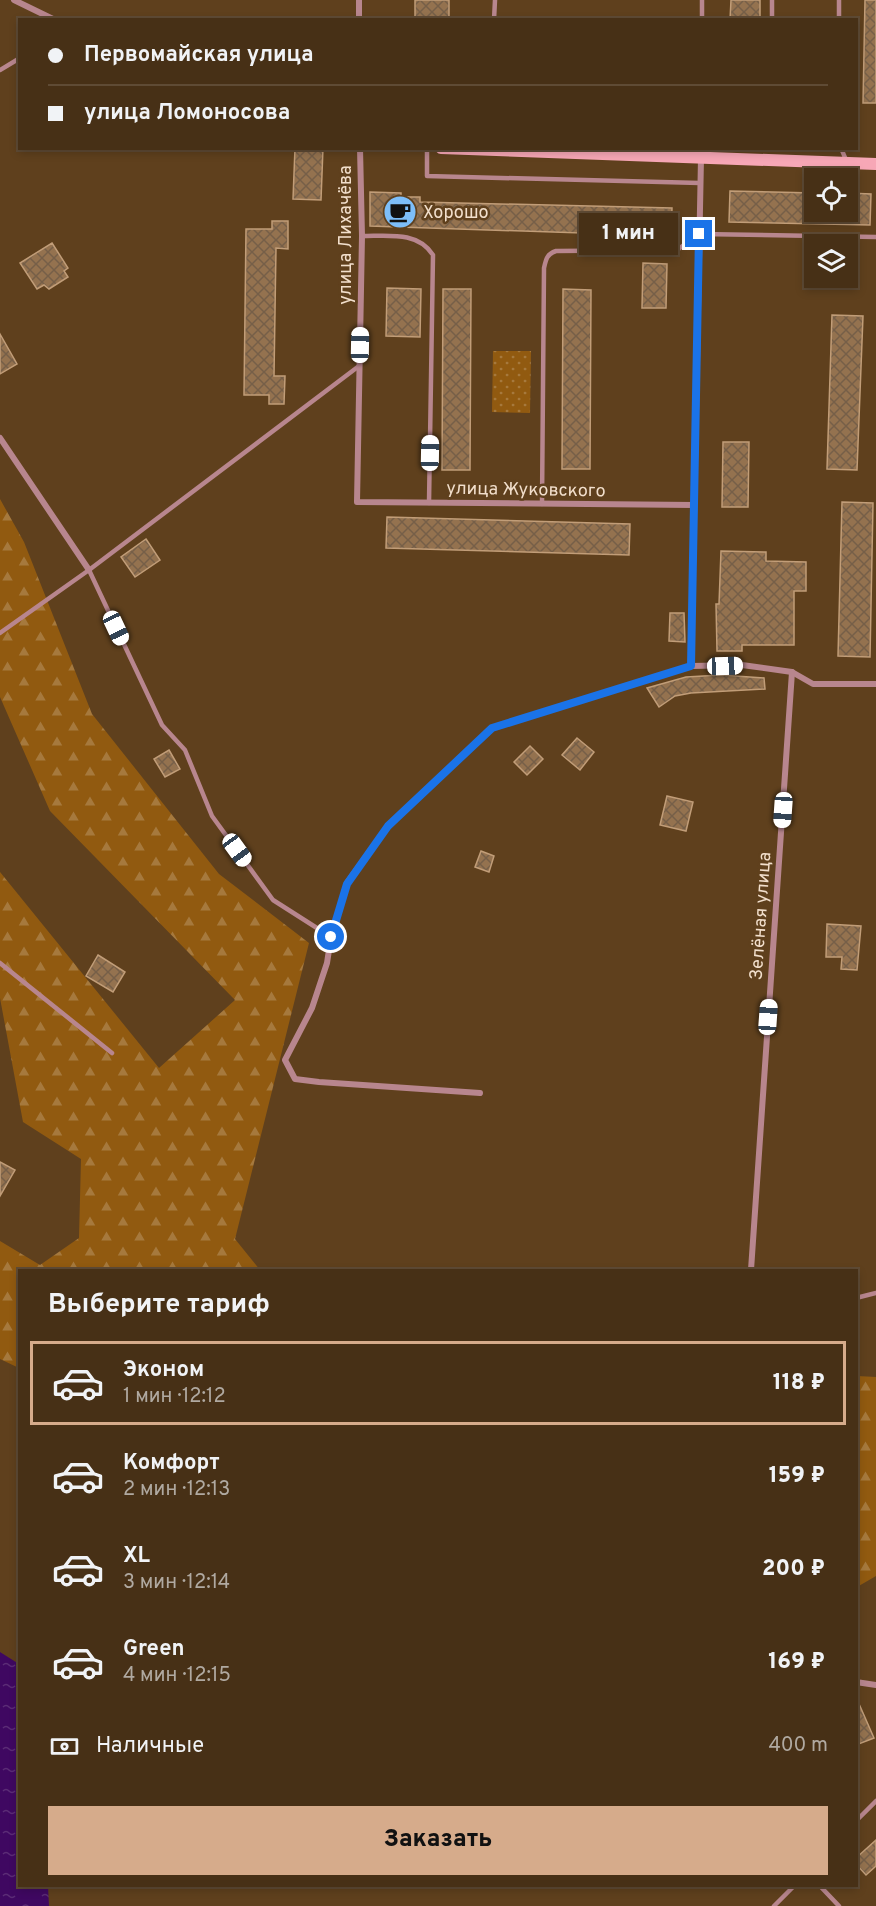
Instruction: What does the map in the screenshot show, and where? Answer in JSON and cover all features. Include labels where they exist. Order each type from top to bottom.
[{"type":"street","points":[[14,0],[51,18]]},
{"type":"street","points":[[359,0],[359,18]]},
{"type":"street","name":"улица Лихачёва","points":[[357,502],[362,236],[360,150]]},
{"type":"street","points":[[518,150],[701,153],[876,164]]},
{"type":"street","points":[[691,666],[701,153]]},
{"type":"street","points":[[0,438],[89,570]]},
{"type":"street","name":"улица Жуковского","points":[[357,502],[694,505]]},
{"type":"street","points":[[480,1093],[295,1079],[285,1060],[312,1008],[327,963],[331,937],[347,884],[388,826],[492,728],[691,666],[742,665],[792,672],[813,684],[876,684]]},
{"type":"street","name":"Зелёная улица","points":[[751,1269],[792,672]]},
{"type":"street","points":[[858,1682],[876,1685]]},
{"type":"lane","points":[[494,18],[495,0]]},
{"type":"lane","points":[[702,0],[702,18]]},
{"type":"lane","points":[[772,0],[772,18]]},
{"type":"lane","points":[[839,0],[839,18]]},
{"type":"lane","points":[[0,70],[18,59]]},
{"type":"lane","points":[[427,150],[427,176],[700,183]]},
{"type":"lane","points":[[842,150],[847,163]]},
{"type":"lane","points":[[542,504],[546,259],[550,253],[556,251],[677,250],[699,234],[876,237]]},
{"type":"lane","points":[[362,236],[408,237],[427,245],[434,255],[429,503]]},
{"type":"lane","points":[[0,633],[89,570],[359,366]]},
{"type":"lane","points":[[89,570],[162,725],[185,750],[212,816],[273,900],[331,937]]},
{"type":"lane","points":[[0,963],[112,1053]]},
{"type":"lane","points":[[858,1298],[876,1293]]},
{"type":"lane","points":[[858,1819],[876,1801]]},
{"type":"lane","points":[[774,1906],[793,1887]]},
{"type":"lane","points":[[821,1887],[839,1906]]},
{"type":"green space","points":[[493,351],[531,351],[530,413],[492,412]]},
{"type":"green space","points":[[0,499],[24,542],[92,714],[219,874],[309,943],[235,1239],[259,1269],[18,1269],[18,1368],[0,1359],[0,1241],[40,1265],[79,1238],[81,1159],[23,1122],[0,998],[0,872],[159,1068],[235,1000],[50,811],[0,697]]},
{"type":"green space","points":[[858,1376],[876,1377],[876,1576],[858,1586]]},
{"type":"water","points":[[0,1652],[18,1663],[18,1887],[48,1887],[49,1906],[0,1906]]},
{"type":"building","points":[[415,0],[449,0],[449,18],[415,18]]},
{"type":"building","points":[[731,0],[760,0],[760,18],[730,18]]},
{"type":"building","points":[[865,0],[876,0],[876,103],[863,103]]},
{"type":"building","points":[[295,150],[323,150],[321,200],[293,199]]},
{"type":"building","points":[[730,191],[804,193],[804,222],[858,222],[858,193],[871,194],[870,225],[729,222]]},
{"type":"building","points":[[370,192],[401,193],[401,197],[420,197],[420,202],[672,208],[671,236],[370,226]]},
{"type":"building","points":[[272,221],[288,221],[288,249],[276,248],[274,376],[285,376],[284,404],[269,404],[269,395],[244,395],[246,229],[272,229]]},
{"type":"building","points":[[52,243],[68,268],[64,271],[68,277],[49,289],[44,285],[37,289],[20,263]]},
{"type":"building","points":[[643,263],[667,264],[666,308],[642,308]]},
{"type":"building","points":[[387,288],[421,289],[420,337],[386,336]]},
{"type":"building","points":[[443,289],[471,289],[470,470],[442,470]]},
{"type":"building","points":[[563,289],[591,290],[590,469],[562,469]]},
{"type":"building","points":[[832,315],[863,316],[857,470],[827,469]]},
{"type":"building","points":[[0,334],[17,364],[0,374]]},
{"type":"building","points":[[723,442],[749,442],[748,507],[722,507]]},
{"type":"building","points":[[842,502],[873,503],[870,657],[838,656]]},
{"type":"building","points":[[387,517],[630,524],[629,555],[386,548]]},
{"type":"building","points":[[146,539],[160,560],[135,577],[121,557]]},
{"type":"building","points":[[721,551],[766,552],[766,561],[806,562],[806,591],[794,591],[794,645],[742,645],[742,651],[717,651],[716,604],[719,604]]},
{"type":"building","points":[[670,613],[684,613],[685,642],[669,641]]},
{"type":"building","points":[[721,675],[764,678],[765,689],[691,693],[675,696],[659,707],[647,688],[686,677]]},
{"type":"building","points":[[577,738],[594,752],[580,770],[562,755]]},
{"type":"building","points":[[530,746],[543,759],[527,775],[514,762]]},
{"type":"building","points":[[169,750],[180,769],[165,777],[154,759]]},
{"type":"building","points":[[667,796],[693,802],[686,831],[660,825]]},
{"type":"building","points":[[481,851],[494,856],[489,872],[475,867]]},
{"type":"building","points":[[827,924],[861,926],[857,970],[841,969],[842,957],[826,957]]},
{"type":"building","points":[[98,955],[125,972],[113,992],[86,976]]},
{"type":"building","points":[[0,1162],[15,1170],[0,1196]]},
{"type":"building","points":[[858,1702],[874,1738],[858,1744]]},
{"type":"building","points":[[876,1840],[876,1866],[866,1875],[858,1866],[858,1856]]},
{"type":"place","name":"Хорошо","points":[[400,212]]},
{"type":"route","points":[[331,937],[347,884],[388,826],[492,728],[691,666],[699,234]]}]
